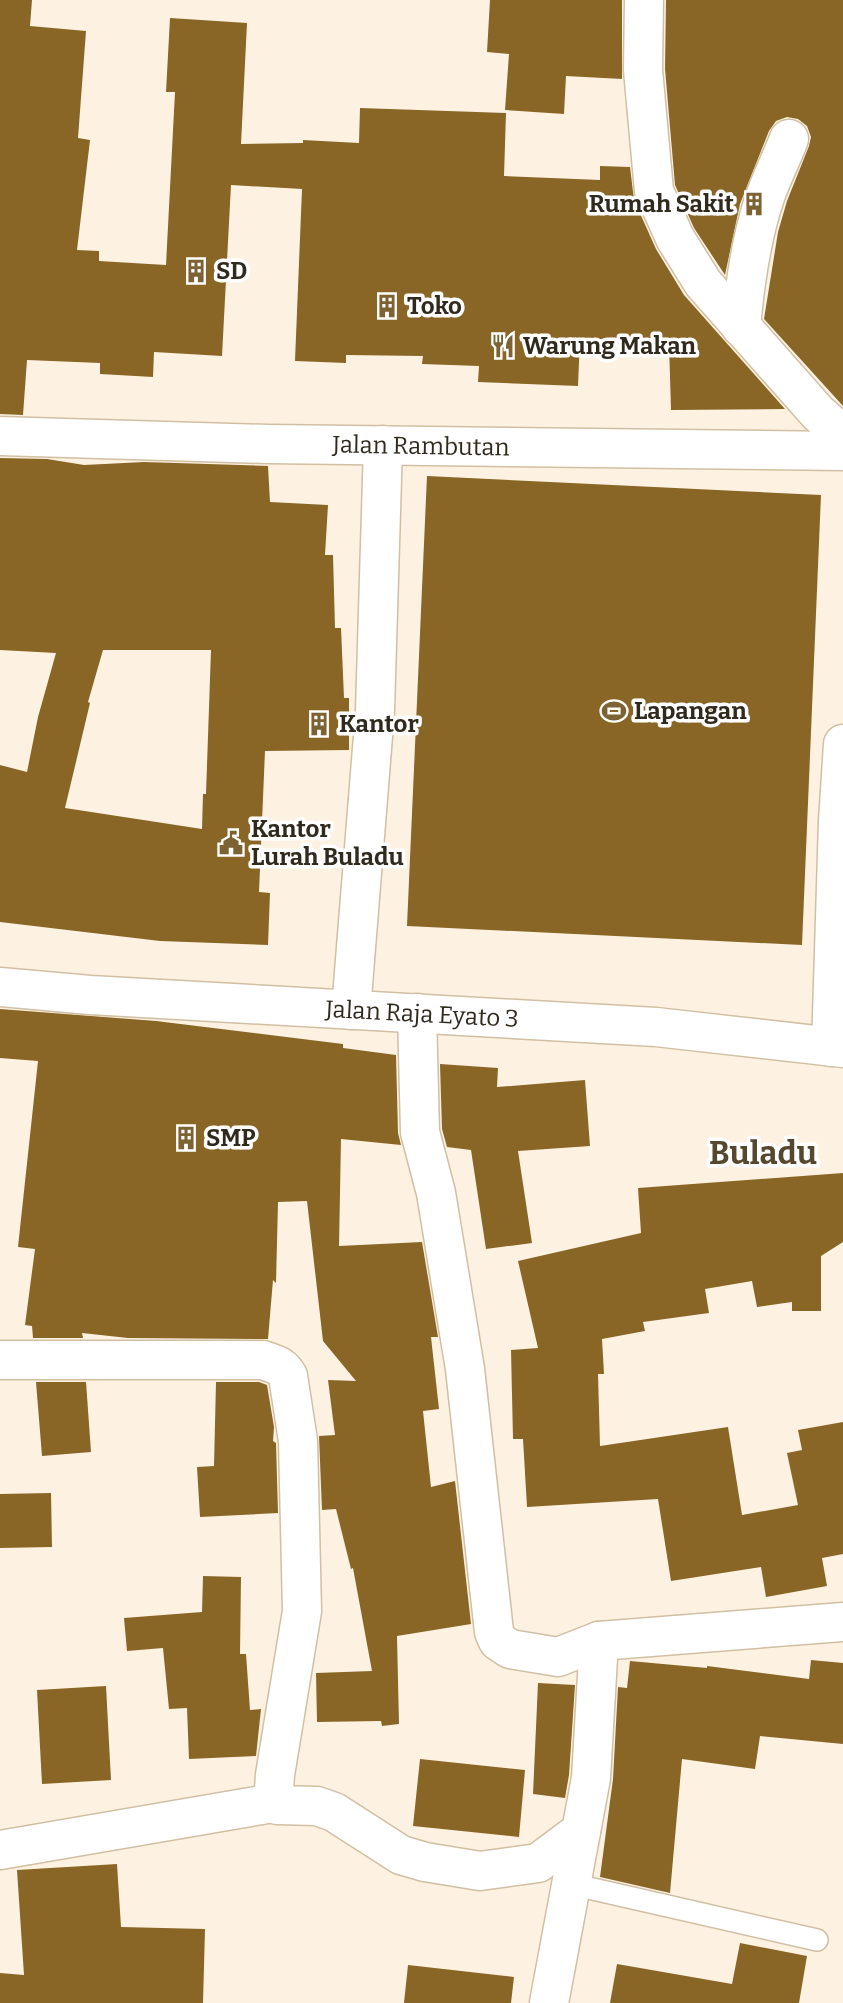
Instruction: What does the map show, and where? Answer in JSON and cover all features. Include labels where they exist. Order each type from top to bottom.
[{"type":"street","points":[[644,0],[643,70],[654,191],[675,238],[703,284],[818,413],[843,435]]},
{"type":"street","points":[[741,327],[754,237],[766,193],[789,139]]},
{"type":"street","name":"Jalan Rambutan","points":[[0,436],[383,445],[843,451]]},
{"type":"street","points":[[351,1010],[375,711],[383,445]]},
{"type":"street","points":[[837,1047],[838,821],[843,744]]},
{"type":"street","name":"Jalan Raja Eyato 3","points":[[0,987],[656,1027],[837,1047]]},
{"type":"street","points":[[417,1013],[420,1132],[436,1192],[465,1369],[494,1632],[498,1641],[510,1649],[558,1657],[599,1641],[843,1622]]},
{"type":"street","points":[[0,1360],[263,1360],[279,1365],[285,1371],[298,1441],[302,1611],[275,1775],[273,1803]]},
{"type":"street","points":[[549,2003],[591,1778],[599,1641]]},
{"type":"street","points":[[0,1850],[273,1803],[317,1806],[334,1812],[401,1855],[480,1871],[538,1863],[581,1831]]},
{"type":"lane","points":[[571,1884],[817,1940]]},
{"type":"building","points":[[0,0],[32,0],[30,26],[86,31],[78,138],[90,140],[77,250],[99,251],[99,261],[166,265],[175,92],[166,92],[170,18],[247,23],[241,144],[303,143],[303,140],[359,143],[360,108],[506,113],[504,176],[600,180],[600,166],[630,167],[634,200],[656,249],[684,295],[785,409],[671,410],[669,343],[580,338],[578,386],[478,382],[479,366],[422,364],[423,356],[346,355],[346,363],[295,361],[302,189],[231,185],[222,356],[154,352],[153,377],[100,374],[100,363],[27,360],[23,415],[0,414]]},
{"type":"building","points":[[490,0],[622,0],[622,79],[566,76],[564,114],[505,110],[509,54],[487,52]]},
{"type":"building","name":"Rumah Sakit","points":[[666,0],[843,0],[843,406],[764,319],[778,232],[809,146],[811,137],[807,126],[798,119],[787,117],[776,121],[769,131],[740,204],[725,275],[694,228],[675,185],[665,69]]},
{"type":"building","points":[[0,458],[47,459],[84,465],[144,462],[268,466],[270,502],[328,505],[325,555],[333,555],[335,628],[341,628],[344,698],[349,698],[349,750],[265,751],[259,892],[270,893],[268,945],[160,941],[0,922],[0,765],[27,772],[38,717],[56,653],[0,650]],"holes":[[[103,650],[211,650],[206,794],[203,794],[202,829],[65,808],[90,703],[88,702]]]},
{"type":"building","name":"Lapangan","points":[[427,476],[821,495],[802,945],[407,926]]},
{"type":"building","points":[[0,1009],[156,1021],[343,1044],[343,1048],[396,1055],[398,1133],[401,1145],[341,1139],[339,1246],[422,1242],[438,1337],[431,1337],[439,1409],[423,1411],[431,1487],[455,1481],[471,1624],[397,1636],[399,1724],[382,1726],[381,1721],[317,1722],[316,1673],[372,1671],[353,1568],[351,1569],[336,1509],[322,1510],[319,1436],[335,1435],[328,1380],[356,1381],[323,1341],[307,1201],[278,1202],[276,1283],[273,1280],[268,1339],[128,1338],[82,1333],[83,1338],[33,1338],[32,1326],[25,1325],[35,1249],[18,1247],[38,1061],[0,1058]]},
{"type":"building","points":[[440,1064],[498,1068],[497,1087],[585,1080],[590,1146],[518,1151],[532,1243],[486,1249],[471,1150],[447,1147],[442,1129]]},
{"type":"building","points":[[843,1173],[843,1242],[821,1256],[821,1311],[792,1311],[792,1302],[757,1307],[752,1281],[705,1289],[709,1313],[643,1322],[645,1331],[602,1339],[604,1374],[598,1374],[600,1446],[728,1427],[742,1515],[798,1505],[787,1453],[802,1450],[798,1430],[843,1422],[843,1554],[822,1558],[827,1586],[766,1597],[761,1567],[671,1581],[658,1499],[527,1507],[523,1439],[513,1439],[511,1350],[538,1348],[518,1261],[641,1233],[638,1188]]},
{"type":"building","points":[[36,1382],[86,1382],[91,1452],[42,1456]]},
{"type":"building","points":[[216,1382],[259,1382],[267,1385],[274,1427],[273,1441],[276,1443],[278,1513],[200,1517],[197,1467],[214,1466]]},
{"type":"building","points":[[51,1493],[52,1547],[0,1548],[0,1494]]},
{"type":"building","points":[[203,1576],[241,1577],[240,1654],[246,1654],[250,1710],[261,1709],[256,1756],[189,1759],[187,1708],[169,1709],[163,1648],[127,1651],[124,1618],[202,1612]]},
{"type":"building","points":[[811,1660],[843,1663],[843,1744],[760,1736],[755,1769],[682,1759],[670,1893],[600,1877],[613,1779],[618,1687],[627,1688],[630,1661],[707,1666],[809,1679]]},
{"type":"building","points":[[538,1683],[575,1685],[565,1798],[533,1794]]},
{"type":"building","points":[[106,1686],[111,1780],[42,1784],[37,1690]]},
{"type":"building","points":[[420,1759],[525,1770],[519,1837],[413,1826]]},
{"type":"building","points":[[117,1864],[121,1927],[205,1929],[203,2003],[0,2003],[0,1973],[24,1975],[17,1870]]},
{"type":"building","points":[[740,1943],[807,1956],[799,2003],[610,2003],[617,1964],[732,1984]]},
{"type":"building","points":[[408,1965],[514,1977],[511,2003],[404,2003]]},
{"type":"place","name":"Rumah Sakit","points":[[754,204]]},
{"type":"place","name":"SD","points":[[196,271]]},
{"type":"place","name":"Toko","points":[[387,306]]},
{"type":"place","name":"Warung Makan","points":[[503,346]]},
{"type":"place","name":"Lapangan","points":[[614,711]]},
{"type":"place","name":"Kantor","points":[[319,724]]},
{"type":"place","name":"Kantor Lurah Buladu","points":[[231,843]]},
{"type":"place","name":"SMP","points":[[186,1138]]},
{"type":"district","name":"Buladu","points":[[763,1153]]}]
